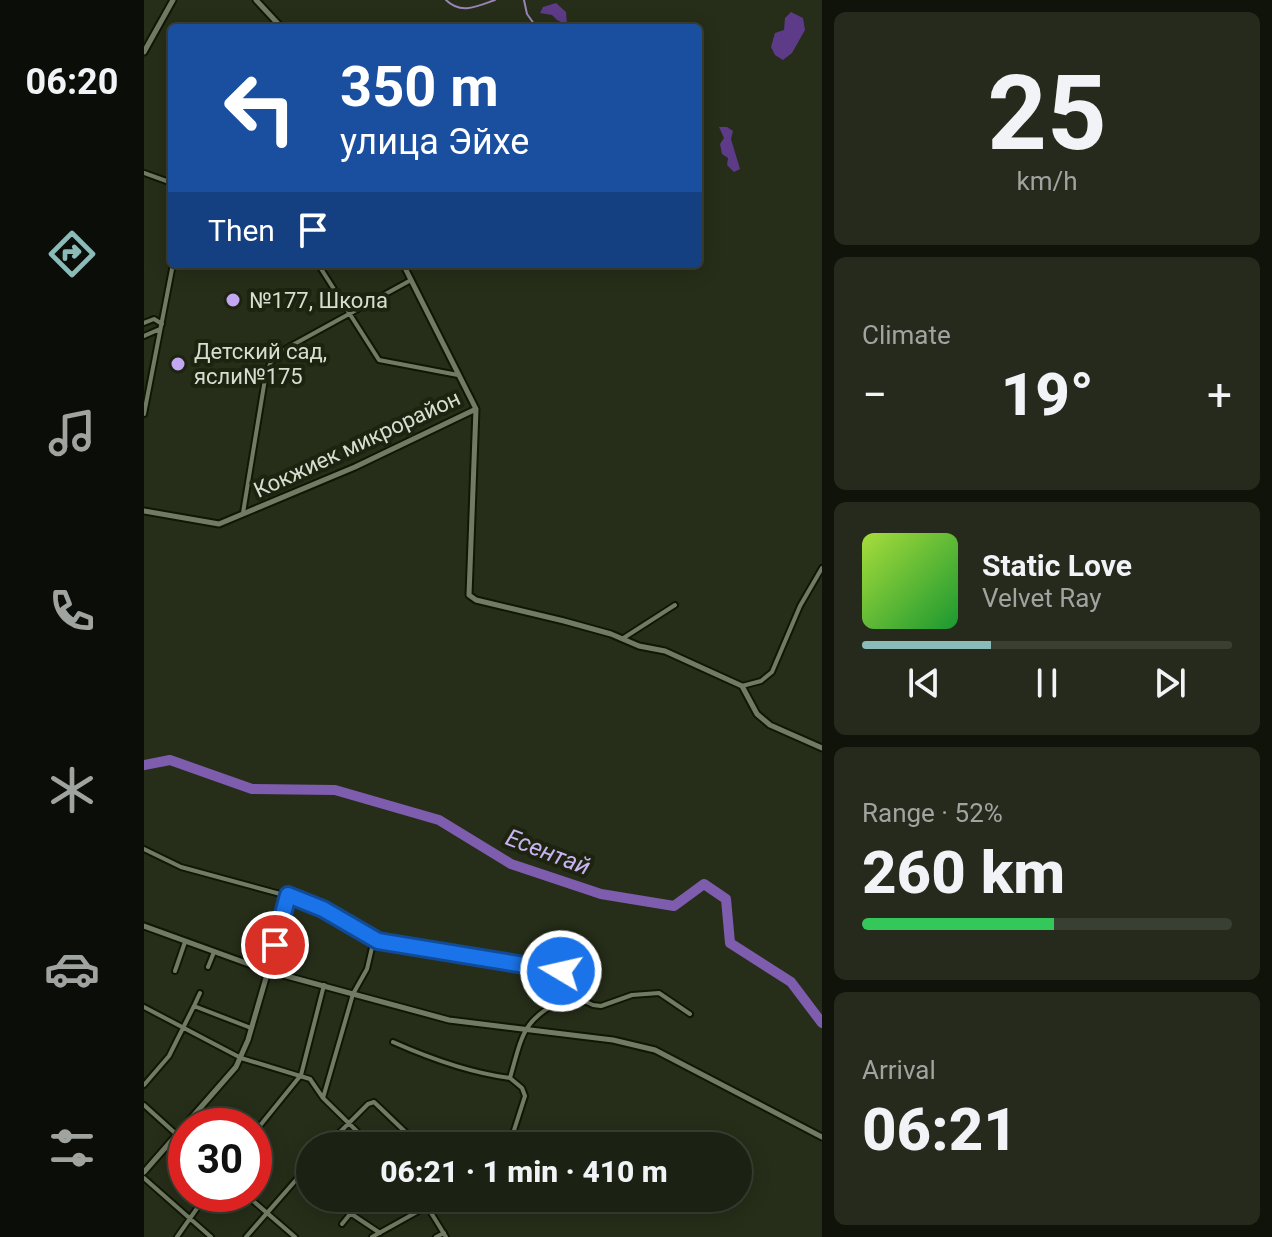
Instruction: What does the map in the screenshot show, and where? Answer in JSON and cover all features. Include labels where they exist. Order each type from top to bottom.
[{"type":"street","points":[[144,52],[173,0]]},
{"type":"street","points":[[256,0],[278,24]]},
{"type":"street","points":[[144,173],[168,182]]},
{"type":"street","points":[[144,414],[172,268]]},
{"type":"street","points":[[320,268],[379,360],[461,376]]},
{"type":"street","name":"Кокжиек микрорайон","points":[[144,511],[219,524],[355,467],[476,409],[405,268]]},
{"type":"street","points":[[242,515],[266,373],[271,362],[287,348],[411,280]]},
{"type":"street","points":[[144,323],[154,319],[161,326]]},
{"type":"street","points":[[144,336],[161,326]]},
{"type":"street","points":[[476,409],[469,595],[476,600],[564,621],[665,651],[742,686],[757,714],[770,725],[822,748]]},
{"type":"street","points":[[742,686],[761,681],[772,672],[800,606],[822,568]]},
{"type":"street","points":[[622,639],[675,605]]},
{"type":"street","points":[[144,849],[181,867],[288,895],[323,909],[374,939],[561,971],[569,976],[574,985],[571,995],[546,1008],[520,1030],[510,1078]]},
{"type":"street","points":[[200,1108],[241,1058],[288,895]]},
{"type":"street","points":[[144,926],[268,971],[449,1020],[613,1040],[655,1050],[822,1137]]},
{"type":"street","points":[[323,1098],[353,994],[367,969],[374,939]]},
{"type":"street","points":[[175,971],[185,942]]},
{"type":"street","points":[[208,967],[214,952]]},
{"type":"street","points":[[272,1112],[302,1076],[324,985]]},
{"type":"street","points":[[144,1085],[169,1056],[200,993]]},
{"type":"street","points":[[571,995],[601,1006],[632,995],[659,993],[690,1014]]},
{"type":"street","points":[[194,1006],[251,1028]]},
{"type":"street","points":[[144,1007],[241,1058],[310,1079],[323,1098],[357,1132]]},
{"type":"street","points":[[393,1042],[492,1076],[510,1078],[522,1088],[525,1096],[514,1132]]},
{"type":"street","points":[[341,1132],[368,1104],[374,1102],[405,1132]]},
{"type":"street","points":[[144,1105],[168,1127]]},
{"type":"street","points":[[144,1172],[168,1145]]},
{"type":"street","points":[[144,1178],[211,1237]]},
{"type":"street","points":[[272,1207],[296,1180]]},
{"type":"street","points":[[177,1237],[195,1212]]},
{"type":"street","points":[[246,1237],[268,1212],[295,1237]]},
{"type":"street","points":[[372,1237],[418,1212]]},
{"type":"street","points":[[432,1212],[445,1235],[436,1237]]},
{"type":"street","points":[[342,1224],[350,1213],[380,1233]]},
{"type":"shaded area","points":[[556,3],[566,12],[567,24],[552,15],[540,13],[543,7]]},
{"type":"shaded area","points":[[791,12],[803,18],[805,30],[792,53],[783,60],[775,55],[771,47],[775,33],[784,30],[785,18]]},
{"type":"shaded area","points":[[719,127],[733,131],[731,139],[740,169],[734,172],[727,165],[728,158],[722,154],[720,144],[724,138]]},
{"type":"waterway","points":[[446,0],[464,8],[495,0]]},
{"type":"waterway","points":[[524,0],[527,14],[534,24]]},
{"type":"waterway","name":"Есентай","points":[[144,765],[170,760],[252,789],[335,790],[439,820],[511,864],[601,894],[674,906],[704,884],[726,899],[730,943],[791,982],[822,1023]]},
{"type":"place","name":"№177, Школа","points":[[233,300]]},
{"type":"place","name":"Детский сад, ясли№175","points":[[178,364]]},
{"type":"route","points":[[275,945],[288,895],[323,909],[378,941],[561,971]]}]
